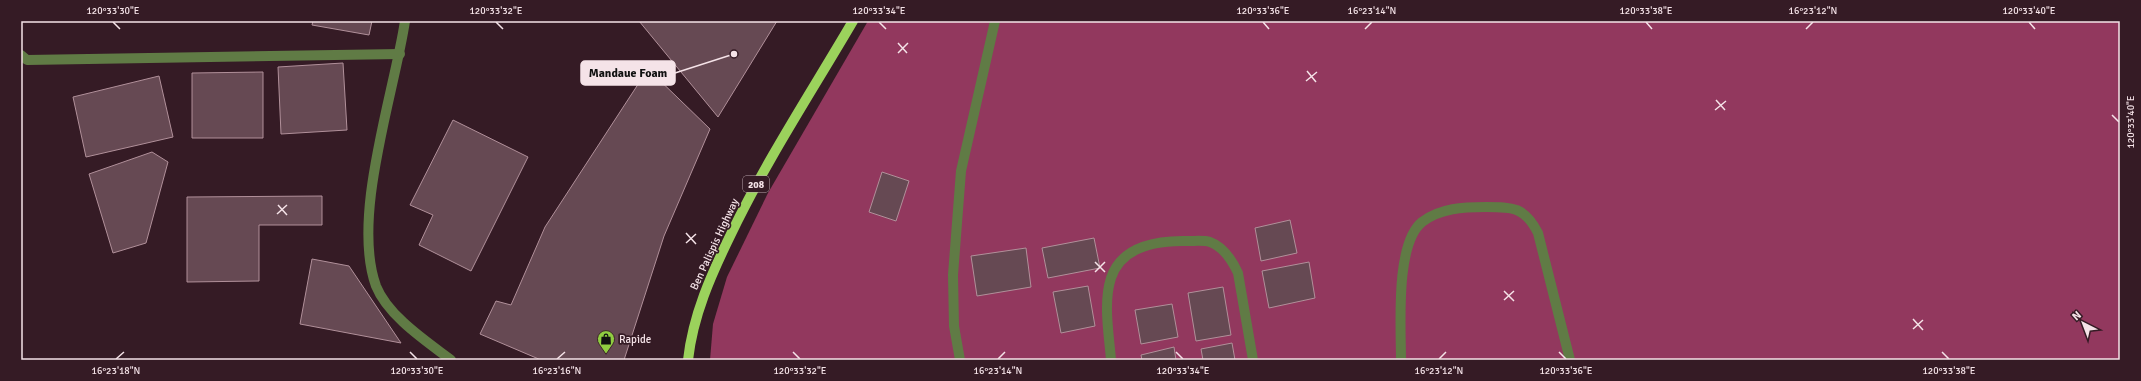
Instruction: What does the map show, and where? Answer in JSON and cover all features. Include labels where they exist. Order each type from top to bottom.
[{"type":"main road","name":"Ben Palispis Highway","points":[[688,360],[690,340],[706,284],[749,196],[853,21]]},
{"type":"street","points":[[405,21],[400,54],[374,171],[369,223],[370,260],[377,286],[388,306],[416,334],[450,360]]},
{"type":"street","points":[[960,360],[954,326],[953,276],[961,171],[996,21]]},
{"type":"street","points":[[23,61],[400,54]]},
{"type":"street","points":[[1401,360],[1403,263],[1410,240],[1421,223],[1439,212],[1468,207],[1510,207],[1522,212],[1531,220],[1538,233],[1570,360]]},
{"type":"street","points":[[1111,360],[1107,295],[1112,276],[1122,261],[1137,248],[1165,240],[1209,241],[1221,248],[1232,260],[1238,273],[1253,360]]},
{"type":"shaded area","points":[[868,21],[2120,21],[2120,360],[710,360],[713,324],[727,277],[768,193]]},
{"type":"building","points":[[313,21],[372,21],[369,35],[312,25]]},
{"type":"building","points":[[639,21],[777,21],[718,117]]},
{"type":"building","points":[[343,63],[347,130],[281,134],[278,67]]},
{"type":"building","points":[[648,69],[710,129],[664,236],[624,360],[541,360],[480,334],[496,301],[511,305],[545,227]]},
{"type":"building","points":[[263,72],[263,138],[192,138],[192,73]]},
{"type":"building","points":[[159,76],[173,137],[86,157],[73,97]]},
{"type":"building","points":[[453,120],[528,157],[471,271],[419,245],[433,215],[410,205]]},
{"type":"building","points":[[152,152],[168,162],[146,243],[113,253],[89,174]]},
{"type":"building","points":[[882,172],[909,181],[896,221],[869,212]]},
{"type":"building","points":[[322,196],[322,225],[259,225],[259,281],[187,282],[187,197]]},
{"type":"building","points":[[1290,220],[1297,253],[1261,261],[1255,228]]},
{"type":"building","points":[[1094,238],[1100,268],[1048,278],[1042,248]]},
{"type":"building","points":[[1026,248],[1031,287],[977,296],[971,256]]},
{"type":"building","points":[[312,259],[349,266],[401,343],[300,324]]},
{"type":"building","points":[[1309,262],[1315,298],[1269,308],[1262,271]]},
{"type":"building","points":[[1088,286],[1095,326],[1061,333],[1053,292]]},
{"type":"building","points":[[1223,287],[1231,335],[1196,341],[1188,293]]},
{"type":"building","points":[[1172,304],[1178,337],[1141,344],[1135,310]]},
{"type":"building","points":[[1232,343],[1235,360],[1203,360],[1201,349]]},
{"type":"building","points":[[1174,347],[1176,360],[1142,360],[1141,355]]},
{"type":"place","name":"Mandaue Foam","points":[[734,54]]},
{"type":"place","name":"Rapide","points":[[606,354]]}]
